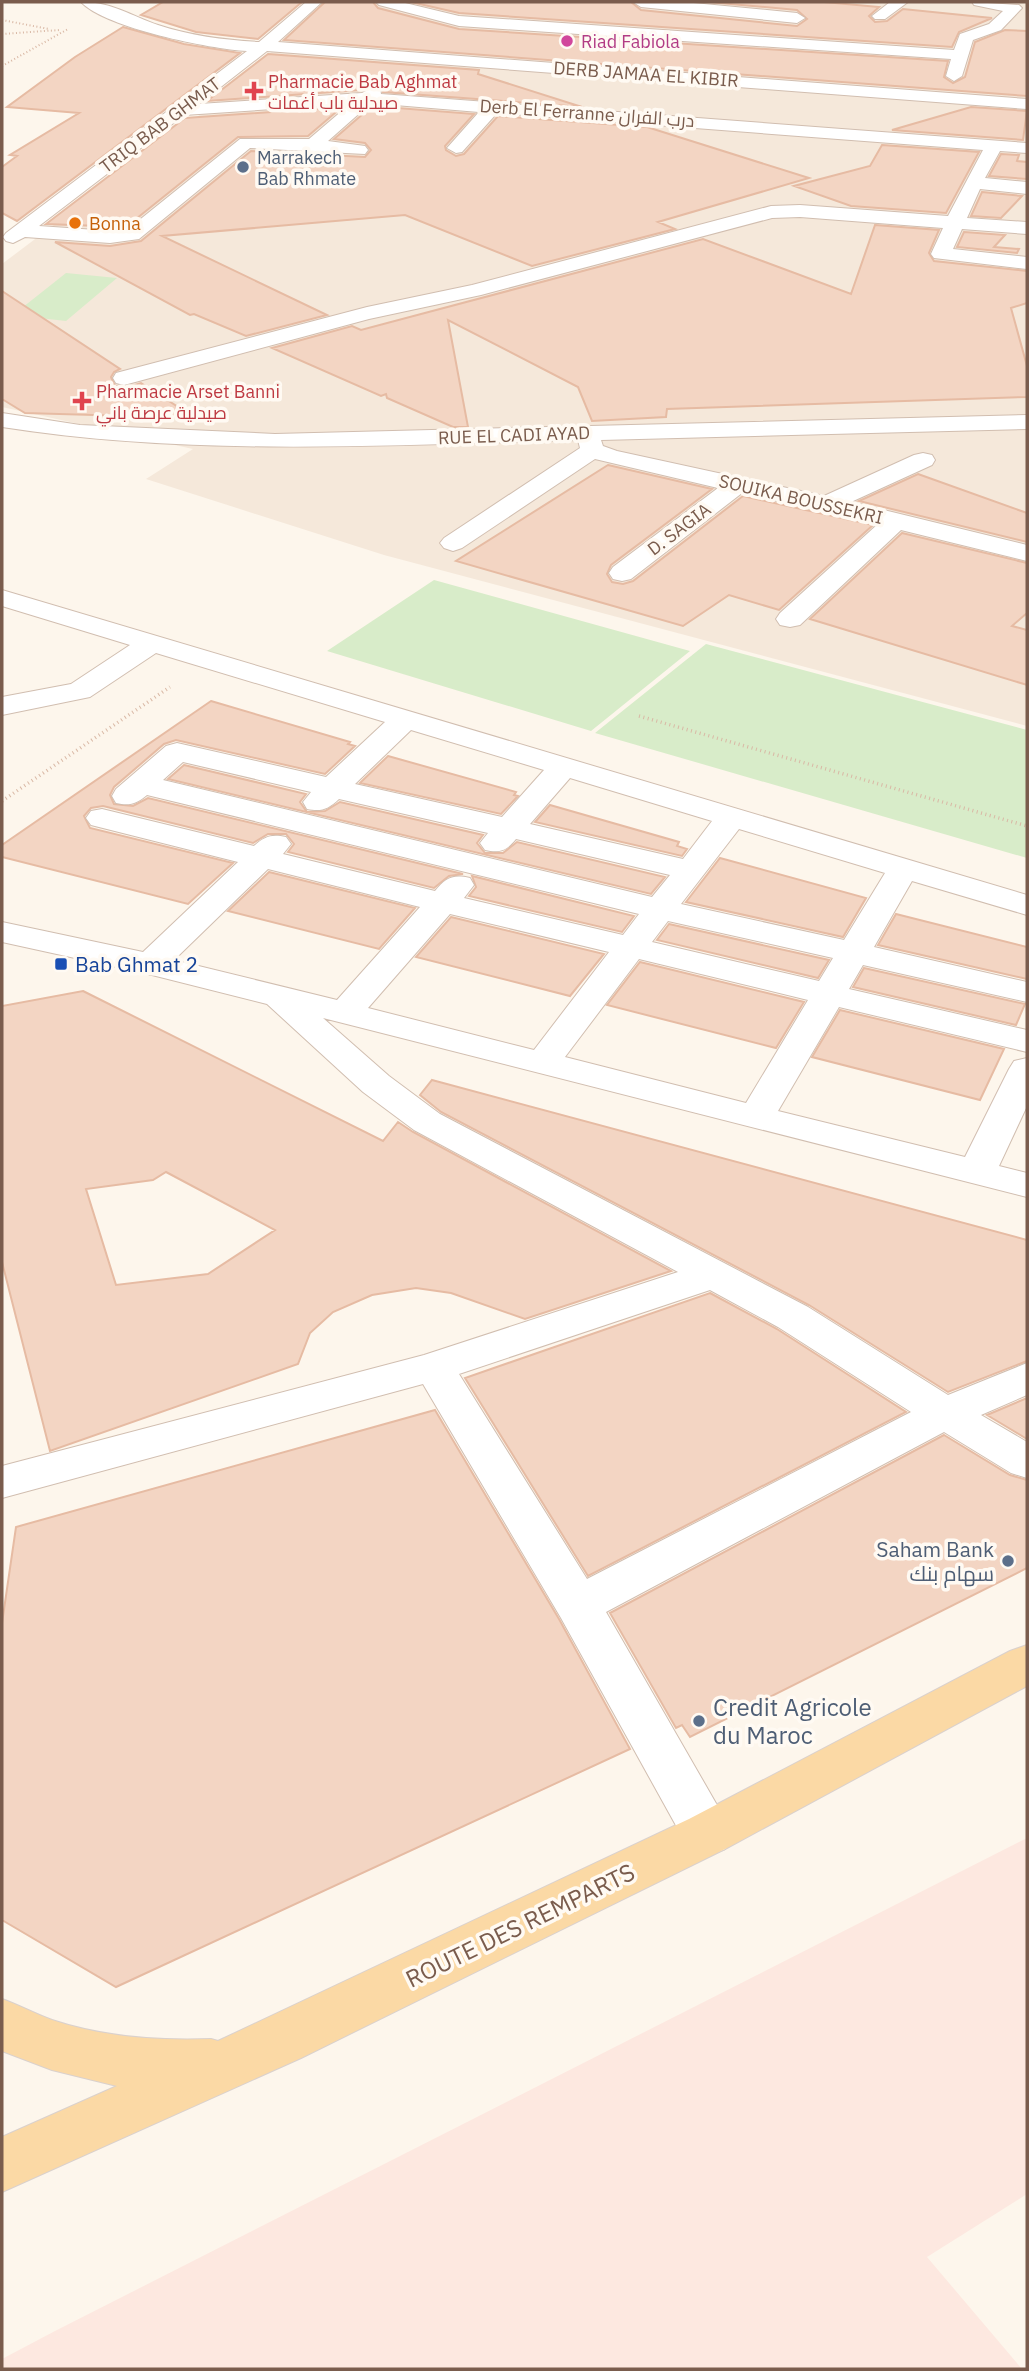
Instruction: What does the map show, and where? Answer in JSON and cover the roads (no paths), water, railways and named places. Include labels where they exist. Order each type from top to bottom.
[{"type":"main road","name":"ROUTE DES REMPARTS","points":[[2,2165],[234,2062],[707,1835],[1027,1664]]},
{"type":"main road","points":[[2,2024],[60,2048],[115,2062],[174,2067],[234,2062]]},
{"type":"street","name":"DERB JAMAA EL KIBIR","points":[[89,2],[131,22],[206,41],[489,62],[595,65],[657,74],[732,73],[802,79],[867,92],[1027,104]]},
{"type":"street","name":"TRIQ BAB GHMAT","points":[[2,245],[265,45],[315,2]]},
{"type":"street","name":"DERB JAMAA EL KIBIR","points":[[384,2],[466,15],[712,32],[753,40],[834,41],[960,55]]},
{"type":"street","points":[[641,2],[809,20]]},
{"type":"street","points":[[732,11],[748,2]]},
{"type":"street","points":[[879,23],[900,2]]},
{"type":"street","points":[[948,34],[966,37],[995,27],[1014,8],[979,2]]},
{"type":"street","points":[[313,145],[466,15]]},
{"type":"street","points":[[753,40],[766,28]]},
{"type":"street","points":[[928,139],[948,98],[966,37]]},
{"type":"street","points":[[473,76],[506,48],[533,50]]},
{"type":"street","points":[[579,83],[595,65]]},
{"type":"street","points":[[715,95],[732,73]]},
{"type":"street","points":[[786,100],[802,79]]},
{"type":"street","name":"Derb El Ferranne درب الفران","points":[[180,110],[368,98],[1027,148]]},
{"type":"street","points":[[456,148],[494,106]]},
{"type":"street","points":[[21,231],[110,237],[132,235],[246,143],[313,145],[359,150]]},
{"type":"street","points":[[995,145],[954,221],[941,254],[1027,263]]},
{"type":"street","points":[[973,183],[1027,188]]},
{"type":"street","points":[[124,378],[367,313],[474,291],[756,215],[800,211],[1027,228]]},
{"type":"street","name":"RUE EL CADI AYAD","points":[[2,420],[80,432],[275,441],[590,442],[1027,422]]},
{"type":"street","points":[[453,542],[590,442]]},
{"type":"street","name":"SOUIKA BOUSSEKRI","points":[[590,442],[610,457],[827,504],[1027,553]]},
{"type":"street","points":[[827,504],[923,460]]},
{"type":"street","name":"D. SAGIA","points":[[622,573],[737,485]]},
{"type":"street","points":[[790,619],[896,521]]},
{"type":"street","points":[[994,545],[1027,524]]},
{"type":"street","points":[[2,598],[1027,905]]},
{"type":"street","points":[[2,706],[80,691],[152,643]]},
{"type":"street","points":[[150,964],[405,719]]},
{"type":"street","points":[[690,870],[177,752],[102,818],[443,903],[1027,1041]]},
{"type":"street","points":[[344,1013],[564,766]]},
{"type":"street","points":[[141,784],[660,908],[1027,992]]},
{"type":"street","points":[[542,1063],[732,817]]},
{"type":"street","points":[[755,1118],[904,868]]},
{"type":"street","points":[[2,932],[150,964],[1027,1185]]},
{"type":"street","points":[[278,996],[376,1084],[427,1122],[793,1317],[1027,1462]]},
{"type":"street","points":[[976,1173],[1027,1069]]},
{"type":"street","points":[[2,1482],[434,1367],[713,1275]]},
{"type":"street","points":[[434,1367],[578,1605],[707,1835]]},
{"type":"street","points":[[578,1605],[945,1413],[1027,1378]]},
{"type":"place","name":"Riad Fabiola","points":[[567,41]]},
{"type":"place","name":"Pharmacie Bab Aghmat صيدلية باب أغمات","points":[[254,91]]},
{"type":"place","name":"Marrakech Bab Rhmate","points":[[243,167]]},
{"type":"place","name":"Bonna","points":[[75,223]]},
{"type":"place","name":"Pharmacie Arset Banni صيدلية عرصة باني","points":[[82,401]]},
{"type":"place","name":"Bab Ghmat 2","points":[[61,964]]},
{"type":"place","name":"Saham Bank سهام بنك","points":[[1008,1561]]},
{"type":"place","name":"Credit Agricole du Maroc","points":[[699,1721]]}]
